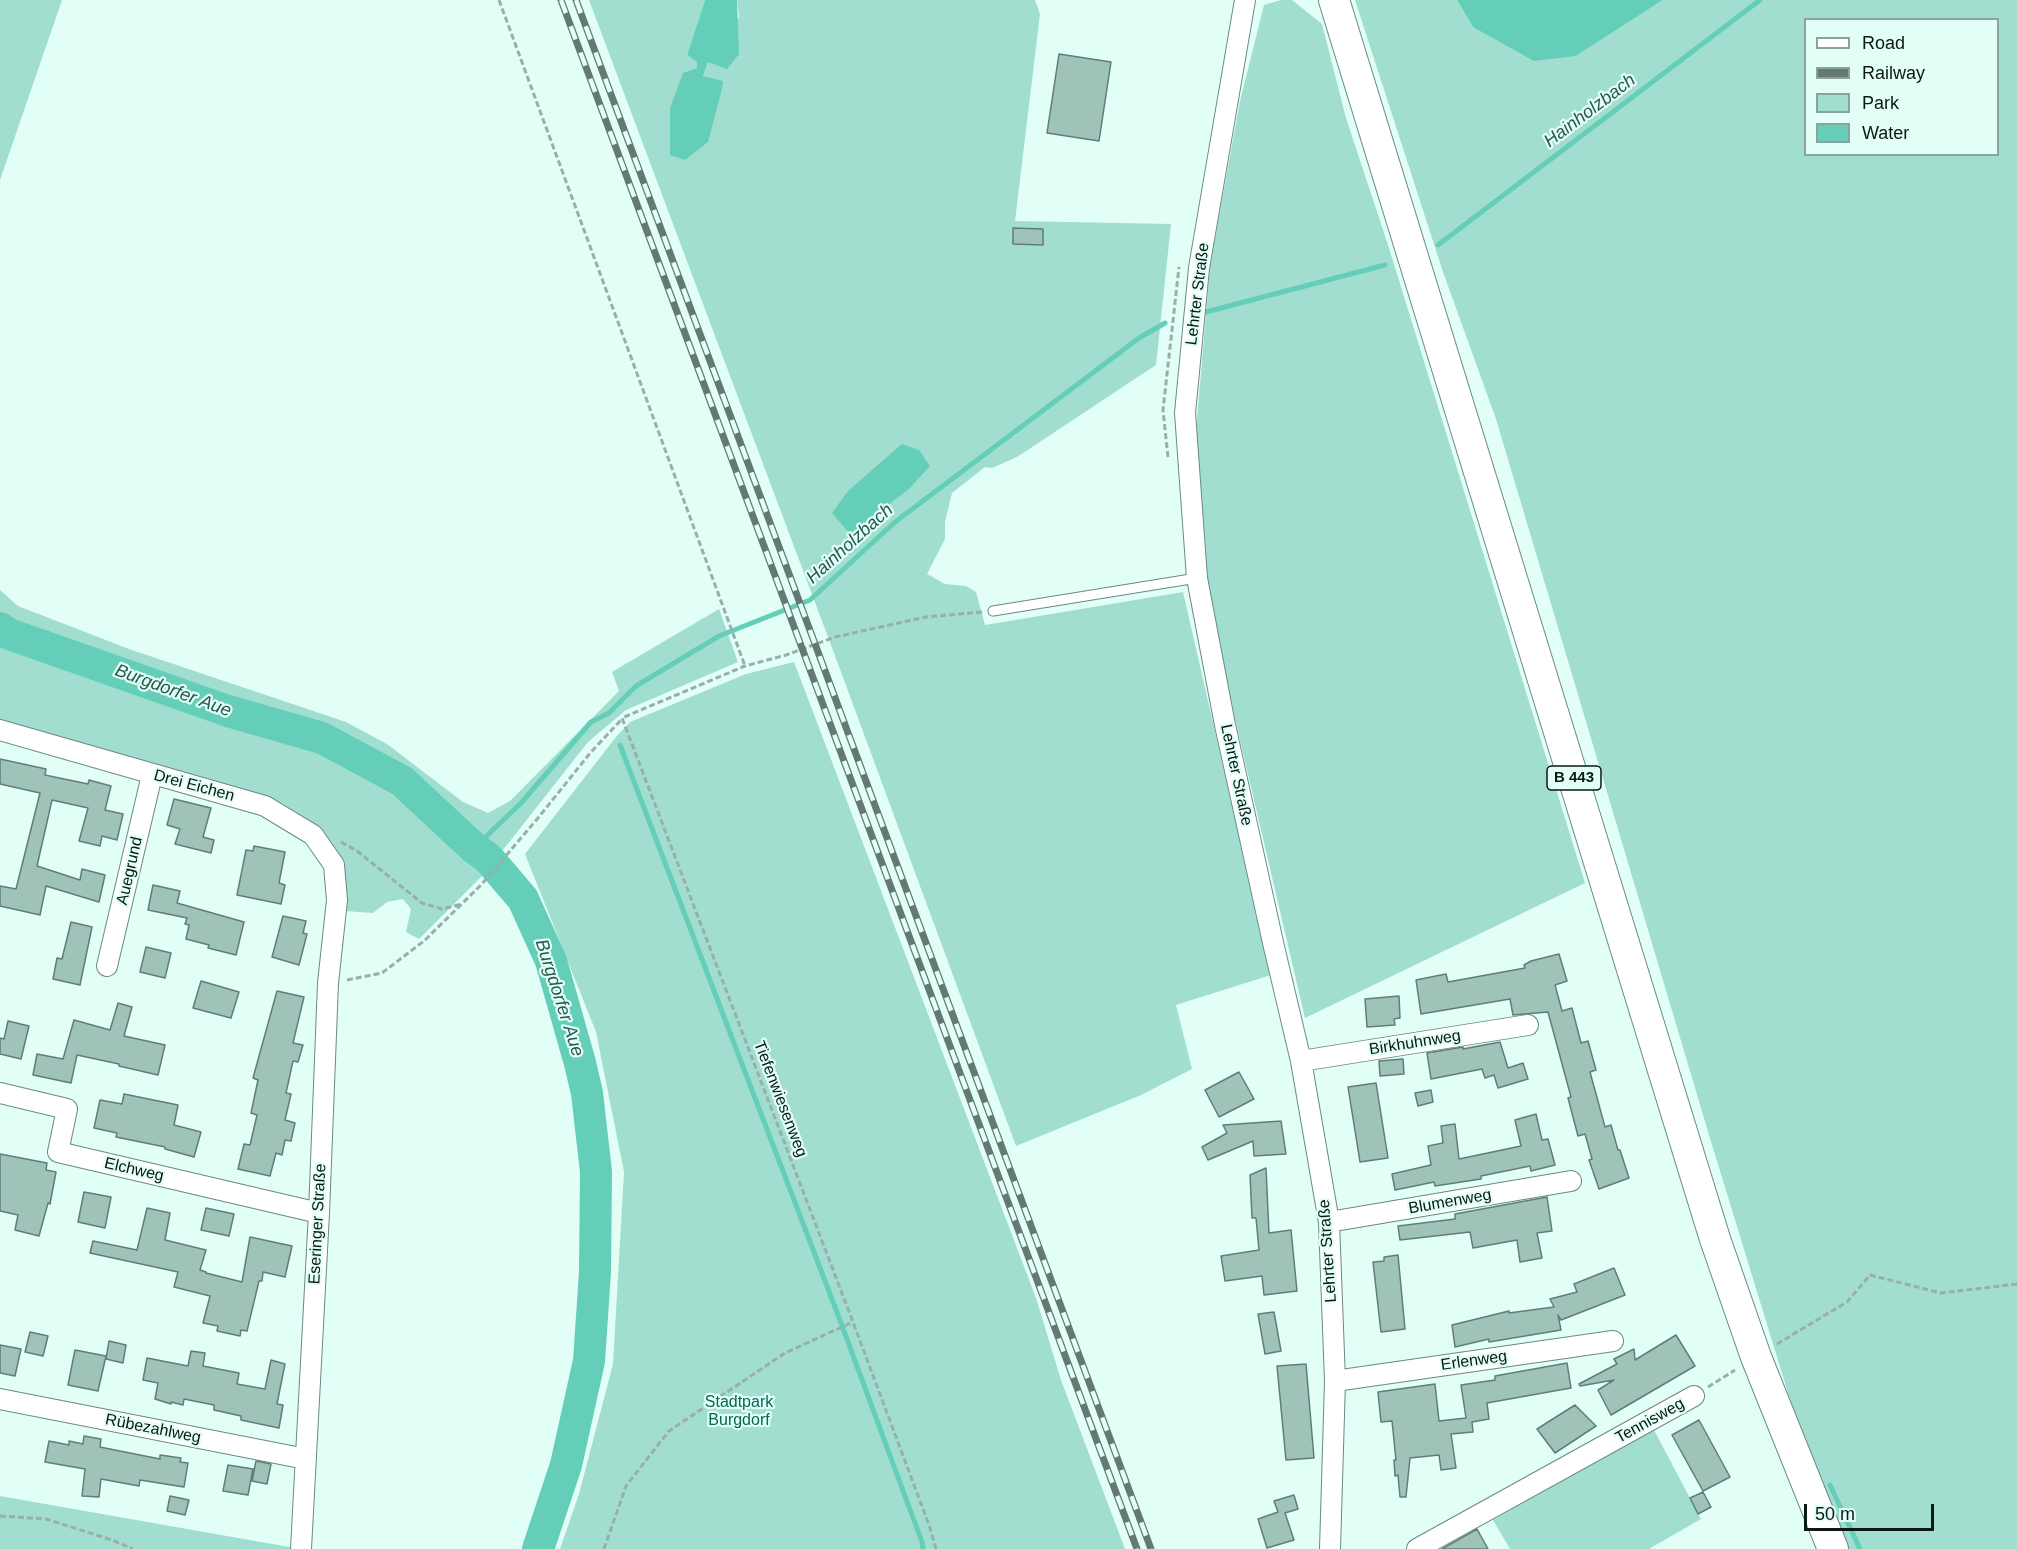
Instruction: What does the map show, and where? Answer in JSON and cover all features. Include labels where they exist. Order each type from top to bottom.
[{"type":"main road","name":"B 443","points":[[1334,0],[1715,1239],[1755,1357],[1833,1549]]},
{"type":"street","name":"Lehrter Straße","points":[[1245,0],[1199,268],[1185,412],[1197,578],[1225,725],[1301,1060],[1329,1222],[1335,1381],[1330,1549]]},
{"type":"street","name":"Drei Eichen","points":[[0,730],[265,806],[313,835],[334,865],[337,900]]},
{"type":"street","name":"Auegrund","points":[[107,966],[152,775]]},
{"type":"street","name":"Eseringer Straße","points":[[301,1549],[319,1213],[328,983],[337,900]]},
{"type":"street","name":"Birkhuhnweg","points":[[1301,1060],[1528,1024]]},
{"type":"street","name":"Elchweg","points":[[0,1093],[67,1109],[58,1152],[319,1213]]},
{"type":"street","name":"Blumenweg","points":[[1329,1222],[1571,1181]]},
{"type":"street","name":"Erlenweg","points":[[1335,1381],[1613,1341]]},
{"type":"street","name":"Tennisweg","points":[[1417,1549],[1694,1396]]},
{"type":"street","name":"Rübezahlweg","points":[[0,1399],[306,1459]]},
{"type":"lane","points":[[993,610],[1197,578]]},
{"type":"path","points":[[499,0],[745,666]]},
{"type":"path","points":[[328,983],[382,973],[424,941],[481,885],[622,718],[745,666],[786,655],[835,637],[926,617],[993,610]]},
{"type":"path","name":"Tiefenwiesenweg","points":[[622,718],[853,1322],[936,1549]]},
{"type":"path","points":[[313,835],[337,840],[357,851],[422,903],[442,909],[463,904]]},
{"type":"path","name":"Tennisweg","points":[[1694,1396],[1847,1302],[1870,1275],[1941,1293],[2017,1284]]},
{"type":"path","points":[[604,1549],[626,1486],[669,1431],[785,1353],[853,1322]]},
{"type":"path","points":[[0,1516],[46,1519],[133,1549]]},
{"type":"green space","points":[[0,0],[62,0],[0,180]]},
{"type":"green space","points":[[589,0],[705,0],[687,55],[697,62],[697,68],[703,76],[708,62],[739,17],[737,0],[1035,0],[1040,14],[1015,221],[1171,224],[1156,365],[1017,457],[992,468],[985,467],[952,493],[945,522],[945,539],[927,574],[945,584],[966,586],[976,592],[985,625],[1183,592],[1271,975],[1176,1005],[1192,1069],[1141,1095],[1016,1146]]},
{"type":"green space","points":[[1281,0],[1292,0],[1322,24],[1346,118],[1389,248],[1585,883],[1305,1018],[1236,723],[1205,576],[1196,431],[1210,266],[1240,101],[1264,5]]},
{"type":"green space","points":[[1355,0],[1457,0],[1473,27],[1576,56],[1663,0],[2017,0],[2017,1549],[1847,1549],[1832,1517],[1788,1393],[1709,1135],[1496,419],[1443,272]]},
{"type":"green space","points":[[0,590],[18,606],[129,649],[346,722],[387,744],[463,802],[488,813],[510,801],[619,691],[612,672],[719,609],[738,662],[626,710],[588,742],[499,855],[408,777],[383,761],[327,734],[13,627],[0,619]]},
{"type":"green space","points":[[0,637],[38,657],[143,696],[334,754],[407,799],[488,870],[419,939],[406,932],[411,909],[403,899],[387,902],[373,913],[344,911],[341,860],[319,826],[282,803],[0,727]]},
{"type":"green space","name":"Stadtpark Burgdorf","points":[[794,662],[1036,1298],[1061,1380],[1125,1549],[560,1549],[579,1494],[613,1364],[624,1172],[596,1032],[525,854],[630,722],[746,674]]},
{"type":"green space","points":[[1653,1428],[1701,1519],[1649,1549],[1510,1549],[1493,1520]]},
{"type":"green space","points":[[0,1496],[295,1548],[295,1549],[0,1549]]},
{"type":"water","points":[[705,0],[737,0],[739,54],[727,69],[708,62],[703,76],[723,81],[722,89],[708,142],[685,160],[670,155],[670,108],[683,73],[697,68],[697,62],[687,55]]},
{"type":"water","points":[[1457,0],[1663,0],[1576,56],[1534,61],[1473,27]]},
{"type":"water","points":[[902,444],[919,450],[930,466],[909,489],[850,534],[832,513],[848,491]]},
{"type":"building","points":[[1059,54],[1111,62],[1099,141],[1047,133]]},
{"type":"building","points":[[1013,228],[1043,229],[1043,245],[1013,244]]},
{"type":"building","points":[[0,759],[46,769],[45,775],[88,784],[89,780],[111,786],[105,810],[123,814],[117,840],[102,836],[100,846],[79,841],[88,808],[52,800],[37,866],[80,880],[82,869],[105,875],[99,902],[46,886],[40,915],[0,906],[0,886],[16,889],[40,793],[0,784]]},
{"type":"building","points":[[174,799],[211,808],[203,837],[214,840],[211,853],[175,844],[180,829],[167,825]]},
{"type":"building","points":[[254,846],[285,852],[279,883],[285,885],[281,904],[237,895],[246,850],[253,851]]},
{"type":"building","points":[[153,885],[180,891],[177,903],[244,922],[236,955],[208,948],[209,945],[186,939],[189,925],[185,924],[187,918],[148,910]]},
{"type":"building","points":[[283,916],[306,921],[303,933],[307,934],[299,965],[272,957]]},
{"type":"building","points":[[71,922],[92,927],[80,985],[53,979],[57,958],[62,959]]},
{"type":"building","points":[[146,947],[171,953],[165,978],[140,972]]},
{"type":"building","points":[[1559,954],[1567,981],[1555,985],[1562,1011],[1572,1008],[1581,1043],[1588,1041],[1596,1070],[1590,1072],[1605,1127],[1611,1125],[1629,1178],[1599,1189],[1589,1160],[1592,1159],[1585,1134],[1578,1136],[1568,1098],[1571,1097],[1548,1012],[1513,1015],[1510,999],[1421,1014],[1416,980],[1446,974],[1448,982],[1525,968],[1524,965],[1531,961]]},
{"type":"building","points":[[201,981],[239,992],[231,1018],[193,1008]]},
{"type":"building","points":[[277,991],[304,997],[293,1043],[303,1045],[298,1062],[293,1061],[286,1093],[291,1094],[285,1120],[295,1123],[291,1141],[285,1140],[282,1155],[276,1153],[270,1176],[238,1169],[244,1144],[250,1145],[257,1115],[251,1113],[258,1080],[253,1078]]},
{"type":"building","points":[[1399,996],[1400,1018],[1394,1019],[1395,1025],[1367,1027],[1365,999]]},
{"type":"building","points":[[118,1003],[132,1007],[124,1036],[165,1045],[158,1075],[77,1055],[71,1083],[33,1075],[37,1054],[63,1059],[74,1020],[110,1030]]},
{"type":"building","points":[[8,1021],[29,1026],[21,1059],[0,1054],[0,1038],[4,1039]]},
{"type":"building","points":[[1500,1042],[1508,1068],[1523,1063],[1528,1079],[1498,1088],[1494,1075],[1485,1078],[1482,1069],[1431,1079],[1427,1053]]},
{"type":"building","points":[[1403,1059],[1404,1074],[1380,1076],[1379,1061]]},
{"type":"building","points":[[1239,1072],[1254,1099],[1219,1117],[1205,1090]]},
{"type":"building","points":[[1376,1083],[1388,1158],[1360,1162],[1348,1087]]},
{"type":"building","points":[[1431,1090],[1433,1102],[1418,1106],[1415,1093]]},
{"type":"building","points":[[124,1094],[178,1105],[174,1125],[201,1132],[194,1157],[165,1149],[165,1147],[116,1137],[117,1133],[94,1128],[100,1100],[122,1104]]},
{"type":"building","points":[[1536,1114],[1542,1140],[1548,1139],[1555,1165],[1531,1171],[1530,1166],[1481,1176],[1481,1179],[1435,1186],[1434,1182],[1395,1190],[1392,1174],[1431,1165],[1428,1146],[1443,1143],[1441,1126],[1455,1124],[1459,1159],[1521,1146],[1515,1120]]},
{"type":"building","points":[[1281,1121],[1286,1154],[1254,1156],[1253,1141],[1208,1160],[1202,1147],[1227,1133],[1223,1125]]},
{"type":"building","points":[[0,1154],[47,1163],[46,1170],[56,1172],[50,1204],[48,1203],[39,1236],[15,1230],[18,1215],[0,1211]]},
{"type":"building","points":[[1266,1168],[1269,1233],[1291,1230],[1297,1291],[1264,1295],[1262,1276],[1225,1281],[1221,1256],[1259,1250],[1256,1218],[1252,1218],[1250,1175]]},
{"type":"building","points":[[84,1192],[111,1197],[105,1228],[78,1222]]},
{"type":"building","points":[[1547,1197],[1552,1231],[1537,1233],[1542,1258],[1520,1262],[1517,1240],[1473,1248],[1470,1232],[1400,1240],[1398,1226],[1455,1219],[1455,1214]]},
{"type":"building","points":[[147,1208],[170,1213],[165,1240],[206,1250],[200,1270],[206,1273],[242,1282],[250,1237],[292,1246],[285,1277],[263,1272],[247,1331],[241,1330],[240,1336],[217,1331],[218,1326],[203,1323],[210,1296],[174,1287],[178,1272],[90,1253],[93,1241],[137,1250]]},
{"type":"building","points":[[206,1208],[234,1214],[229,1236],[201,1230]]},
{"type":"building","points":[[1398,1255],[1405,1329],[1381,1332],[1373,1262],[1384,1261],[1384,1257]]},
{"type":"building","points":[[1614,1268],[1625,1295],[1561,1320],[1558,1315],[1561,1330],[1489,1342],[1489,1339],[1455,1347],[1452,1325],[1509,1311],[1509,1313],[1554,1307],[1550,1299],[1577,1292],[1574,1284]]},
{"type":"building","points":[[1274,1312],[1281,1351],[1265,1354],[1258,1314]]},
{"type":"building","points":[[30,1332],[48,1336],[43,1356],[25,1352]]},
{"type":"building","points":[[1676,1335],[1695,1366],[1611,1415],[1598,1390],[1614,1380],[1580,1386],[1579,1384],[1617,1364],[1614,1359],[1634,1349],[1635,1360]]},
{"type":"building","points":[[109,1341],[126,1345],[123,1363],[106,1359]]},
{"type":"building","points":[[0,1345],[21,1349],[15,1376],[0,1373]]},
{"type":"building","points":[[75,1350],[106,1356],[98,1391],[68,1385]]},
{"type":"building","points":[[191,1351],[205,1353],[203,1366],[239,1373],[237,1384],[265,1389],[271,1360],[285,1364],[277,1404],[283,1405],[279,1428],[241,1420],[241,1416],[214,1410],[214,1405],[184,1399],[183,1405],[171,1402],[171,1404],[155,1399],[158,1383],[143,1380],[147,1358],[188,1366]]},
{"type":"building","points":[[1567,1363],[1571,1388],[1487,1403],[1489,1419],[1472,1422],[1473,1432],[1451,1434],[1456,1468],[1441,1470],[1439,1455],[1410,1458],[1406,1497],[1400,1497],[1398,1475],[1395,1476],[1394,1460],[1396,1460],[1392,1421],[1381,1422],[1378,1392],[1435,1384],[1439,1421],[1466,1418],[1461,1385],[1495,1380],[1495,1376]]},
{"type":"building","points":[[1306,1364],[1314,1458],[1286,1460],[1277,1366]]},
{"type":"building","points":[[1575,1405],[1596,1426],[1555,1453],[1537,1429]]},
{"type":"building","points":[[1699,1420],[1730,1477],[1703,1491],[1672,1435]]},
{"type":"building","points":[[84,1436],[101,1439],[100,1447],[160,1459],[160,1455],[181,1458],[180,1462],[188,1463],[184,1487],[140,1480],[139,1486],[101,1479],[99,1497],[82,1496],[85,1469],[45,1462],[49,1441],[69,1445],[69,1441],[83,1444]]},
{"type":"building","points":[[256,1461],[271,1464],[267,1484],[252,1481]]},
{"type":"building","points":[[228,1465],[253,1469],[248,1495],[223,1491]]},
{"type":"building","points":[[1703,1492],[1711,1507],[1698,1514],[1690,1498]]},
{"type":"building","points":[[1294,1495],[1298,1509],[1285,1513],[1294,1540],[1267,1548],[1258,1519],[1278,1512],[1274,1501]]},
{"type":"building","points":[[170,1496],[189,1500],[185,1515],[167,1511]]},
{"type":"building","points":[[1477,1529],[1488,1549],[1442,1549]]},
{"type":"waterway","name":"Hainholzbach","points":[[1438,245],[1760,0]]},
{"type":"waterway","name":"Hainholzbach","points":[[1206,312],[1385,265]]},
{"type":"waterway","name":"Hainholzbach","points":[[474,848],[521,803],[591,722],[609,713],[636,686],[719,636],[810,600],[895,522],[1139,338],[1165,323]]},
{"type":"waterway","name":"Burgdorfer Aue","points":[[0,628],[9,634],[228,711],[322,738],[402,781],[474,848],[488,858],[523,899],[551,961],[580,1063],[587,1093],[596,1172],[595,1272],[589,1361],[566,1465],[538,1549]]},
{"type":"waterway","points":[[620,745],[838,1315],[923,1549]]},
{"type":"waterway","points":[[1830,1485],[1860,1549]]},
{"type":"railway","points":[[561,0],[1137,1549]]},
{"type":"railway","points":[[576,0],[1151,1549]]}]
